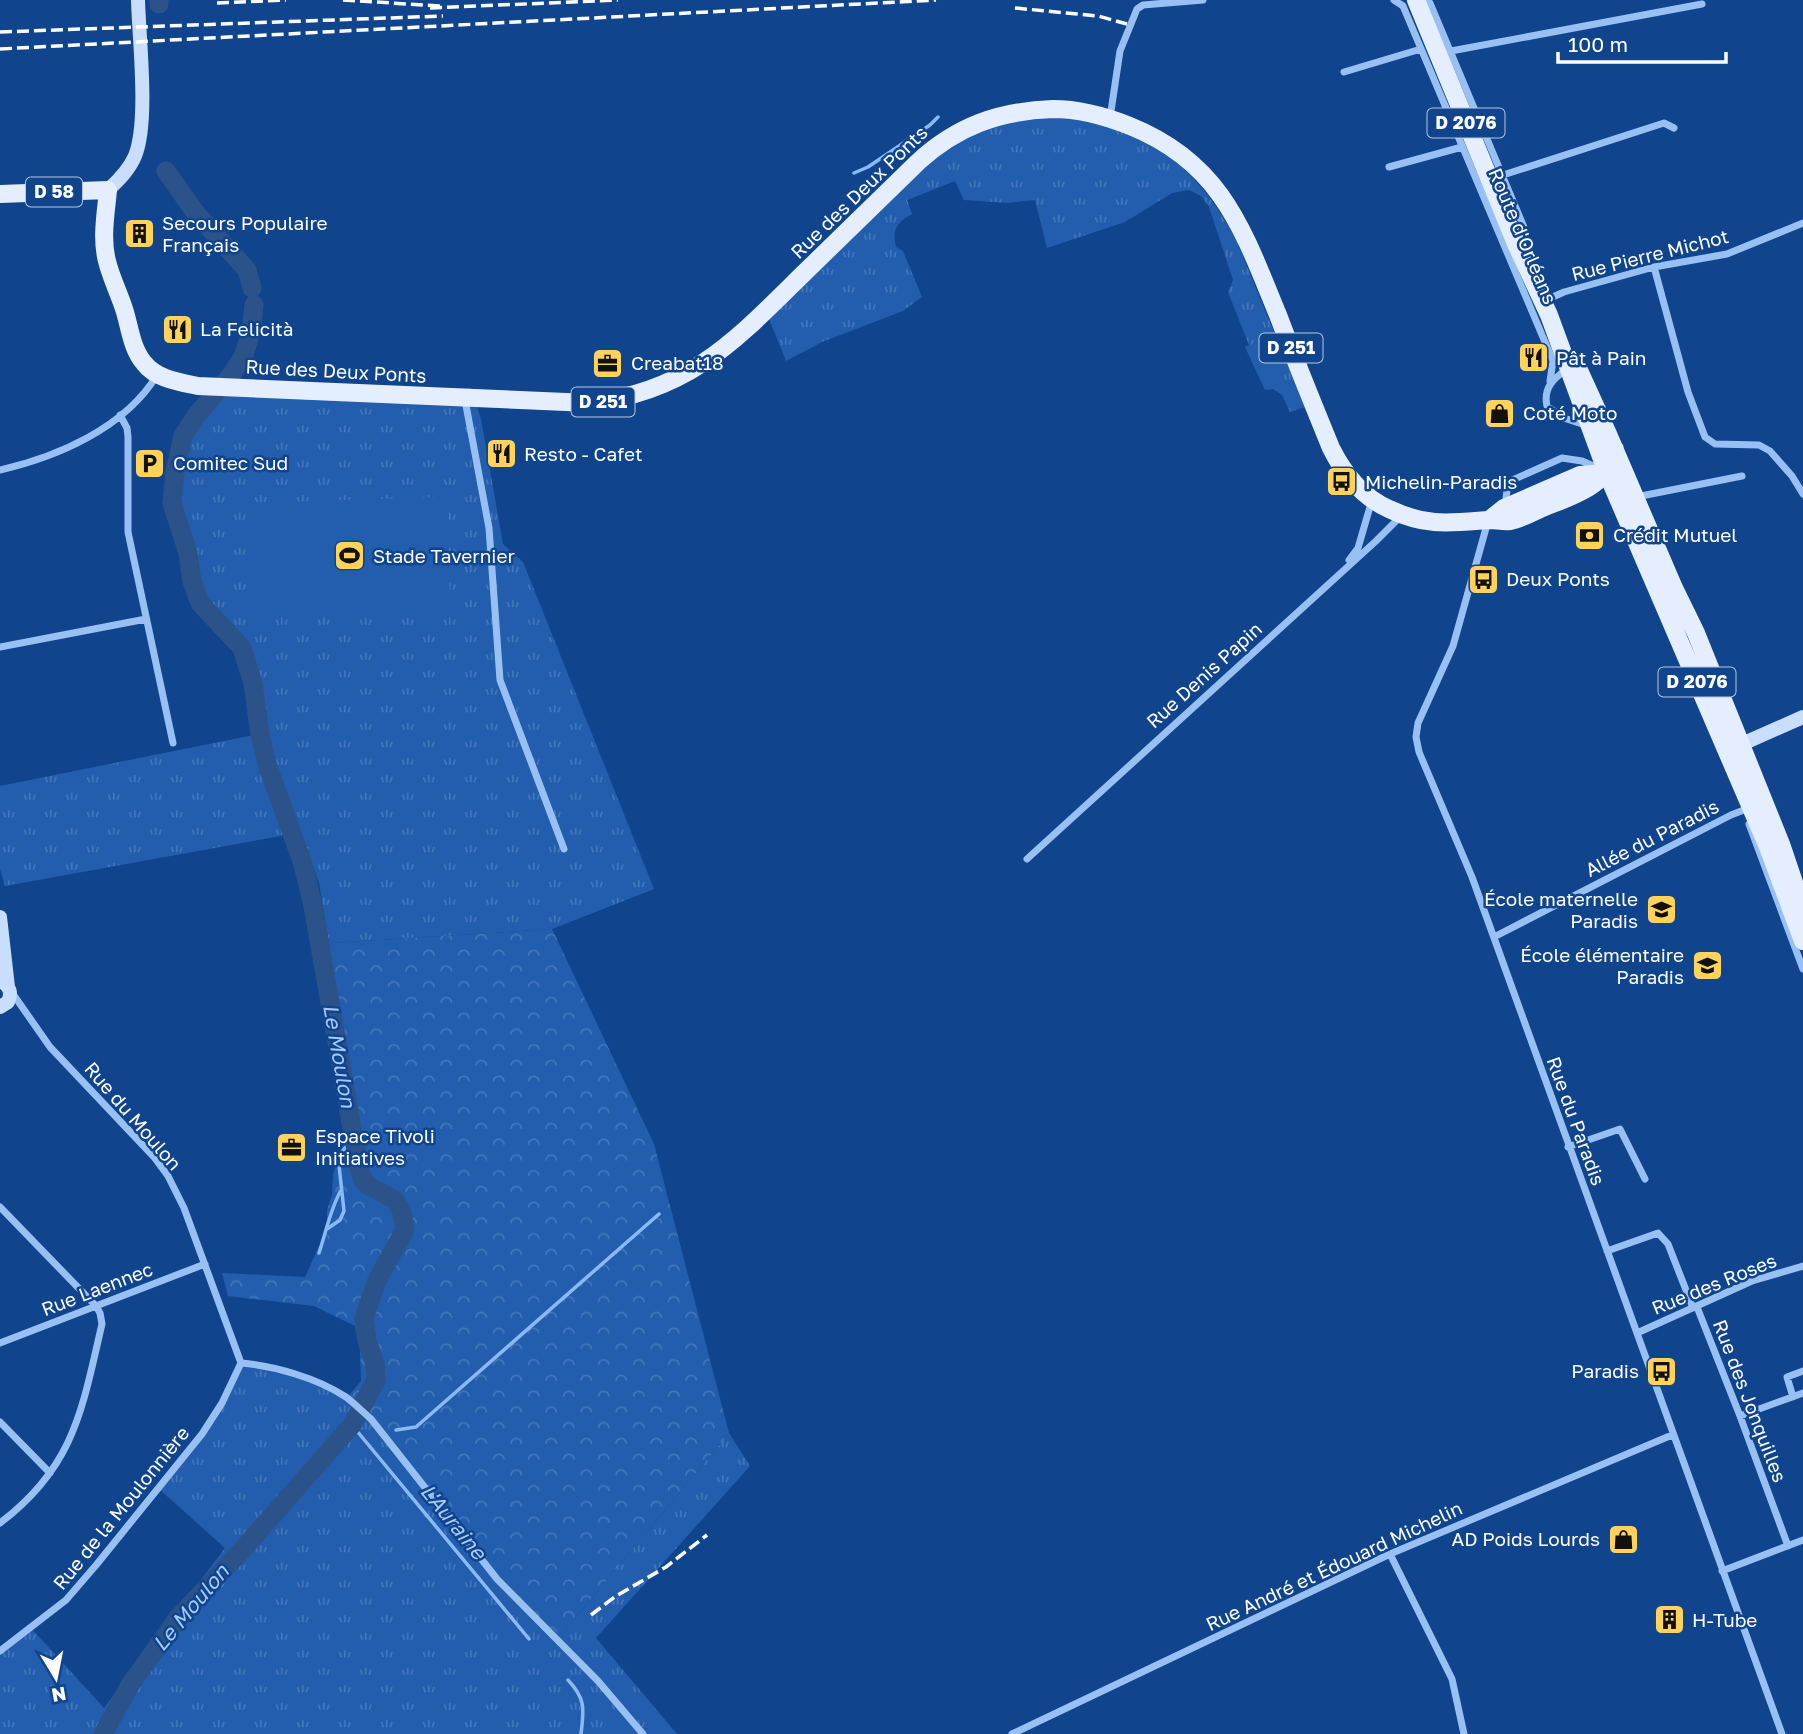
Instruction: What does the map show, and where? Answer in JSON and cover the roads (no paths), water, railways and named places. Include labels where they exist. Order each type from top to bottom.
[{"type":"main road","name":"D 58","points":[[0,194],[108,190],[132,163],[140,139],[142,106],[138,0]]},
{"type":"main road","name":"Route d'Orléans","points":[[1410,3],[1517,246],[1576,364],[1696,633],[1736,751],[1747,809],[1803,941]]},
{"type":"main road","name":"Rue des Deux Ponts","points":[[158,374],[198,386],[465,399],[589,403],[637,394],[677,380],[729,346],[944,139],[985,119],[1021,111],[1073,110],[1110,118],[1171,147],[1198,169],[1221,195],[1248,242],[1331,448],[1346,474],[1372,500],[1409,516],[1445,524],[1510,521],[1581,492],[1607,473]]},
{"type":"main road","points":[[108,190],[104,235],[107,261],[124,308],[135,350],[145,365],[158,374]]},
{"type":"main road","name":"Route d'Orléans","points":[[1546,308],[1607,473],[1663,606],[1736,751],[1803,909]]},
{"type":"main road","points":[[1489,520],[1504,508],[1580,475],[1607,473],[1615,449]]},
{"type":"main road","name":"Route d'Orléans","points":[[1607,473],[1625,494],[1664,587],[1696,633]]},
{"type":"main road","points":[[1736,751],[1803,717]]},
{"type":"main road","points":[[0,917],[6,986],[10,998],[2,1007]]},
{"type":"main road","points":[[0,969],[4,952]]},
{"type":"street","points":[[1110,118],[1120,51],[1137,9],[1143,5],[1203,0]]},
{"type":"street","points":[[1394,0],[1410,3]]},
{"type":"street","name":"Route d'Orléans","points":[[1517,246],[1526,232],[1430,3],[1410,3],[1421,49],[1553,361],[1545,398],[1549,409],[1589,427]]},
{"type":"street","points":[[1451,51],[1702,4]]},
{"type":"street","points":[[1344,72],[1421,49]]},
{"type":"street","points":[[1503,175],[1664,123],[1674,128]]},
{"type":"street","points":[[1389,167],[1462,147]]},
{"type":"street","name":"Rue Pierre Michot","points":[[1546,308],[1564,292],[1654,267],[1727,254],[1803,223]]},
{"type":"street","points":[[1654,267],[1688,392],[1704,437],[1715,444],[1759,445],[1770,451],[1792,476],[1803,494]]},
{"type":"street","points":[[1550,381],[1567,369]]},
{"type":"street","points":[[0,470],[51,456],[120,415],[149,387],[158,374]]},
{"type":"street","points":[[465,399],[489,528],[500,680],[564,849]]},
{"type":"street","points":[[120,415],[126,425],[128,437],[128,532],[173,743]]},
{"type":"street","points":[[1636,497],[1742,476]]},
{"type":"street","points":[[1338,574],[1359,548],[1372,500]]},
{"type":"street","name":"Rue Denis Papin","points":[[1027,859],[1338,574],[1409,516]]},
{"type":"street","name":"Rue du Paradis","points":[[1489,520],[1452,646],[1418,723],[1416,737],[1419,752],[1472,877],[1782,1734]]},
{"type":"street","points":[[0,647],[145,619]]},
{"type":"street","points":[[1747,809],[1803,970]]},
{"type":"street","name":"Allée du Paradis","points":[[1493,937],[1747,809]]},
{"type":"street","name":"Rue du Moulon","points":[[6,986],[50,1047],[168,1175],[184,1208],[241,1363]]},
{"type":"street","name":"Rue du Moulon","points":[[2,1007],[29,1019]]},
{"type":"street","points":[[1568,1147],[1620,1129],[1645,1179]]},
{"type":"street","points":[[0,1207],[96,1306],[102,1324],[75,1430],[50,1474],[31,1496],[0,1523]]},
{"type":"street","name":"Rue des Jonquilles","points":[[1607,1251],[1658,1233],[1668,1244],[1740,1416],[1788,1546]]},
{"type":"street","name":"Rue Laennec","points":[[0,1343],[205,1264]]},
{"type":"street","name":"Rue des Roses","points":[[1637,1333],[1752,1281],[1803,1266]]},
{"type":"street","points":[[241,1363],[257,1364],[329,1388],[347,1398],[371,1419],[497,1578],[598,1681],[643,1734]]},
{"type":"street","name":"Rue de la Moulonnière","points":[[0,1651],[66,1601],[202,1434],[222,1403],[241,1363]]},
{"type":"street","points":[[1793,1396],[1787,1377],[1803,1371]]},
{"type":"street","points":[[1740,1416],[1803,1393]]},
{"type":"street","points":[[0,1422],[50,1474]]},
{"type":"street","name":"Rue André et Édouard Michelin","points":[[1012,1734],[1390,1554],[1672,1435]]},
{"type":"street","points":[[1723,1571],[1803,1540]]},
{"type":"street","points":[[1390,1554],[1451,1679],[1464,1734]]},
{"type":"waterway","points":[[854,173],[868,167],[938,117]]},
{"type":"waterway","name":"Le Moulon","points":[[166,171],[195,212],[247,270],[252,288]]},
{"type":"waterway","name":"Le Moulon","points":[[103,1734],[130,1685],[178,1618],[352,1425],[376,1380],[364,1318],[377,1280],[405,1230],[402,1212],[395,1200],[369,1186],[363,1180],[359,1168],[313,906],[303,864],[268,767],[260,735],[253,683],[242,648],[200,603],[172,503],[183,436],[243,357],[251,333],[254,305]]},
{"type":"waterway","points":[[327,1229],[340,1220],[344,1211],[338,1156],[353,1139]]},
{"type":"waterway","points":[[319,1253],[341,1190]]},
{"type":"waterway","points":[[396,1430],[416,1427],[659,1214]]},
{"type":"waterway","name":"L'Auraine","points":[[352,1425],[529,1639]]},
{"type":"waterway","name":"L'Auraine","points":[[568,1680],[581,1699],[581,1734]]},
{"type":"railway","points":[[217,3],[286,0]]},
{"type":"railway","points":[[343,0],[440,6]]},
{"type":"railway","points":[[430,8],[618,0]]},
{"type":"railway","points":[[0,49],[936,0]]},
{"type":"railway","points":[[1015,8],[1098,16],[1127,24]]},
{"type":"railway","points":[[0,32],[443,16]]},
{"type":"railway","points":[[591,1615],[616,1596],[666,1567],[707,1535]]},
{"type":"place","name":"Secours Populaire Français","points":[[139,234]]},
{"type":"place","name":"La Felicità","points":[[177,329]]},
{"type":"place","name":"Pât à Pain","points":[[1533,358]]},
{"type":"place","name":"Creabat18","points":[[608,363]]},
{"type":"place","name":"Coté Moto","points":[[1500,413]]},
{"type":"place","name":"Resto - Cafet","points":[[501,454]]},
{"type":"place","name":"Comitec Sud","points":[[150,463]]},
{"type":"place","name":"Michelin-Paradis","points":[[1342,482]]},
{"type":"place","name":"Crédit Mutuel","points":[[1590,535]]},
{"type":"place","name":"Stade Tavernier","points":[[350,556]]},
{"type":"place","name":"Deux Ponts","points":[[1483,579]]},
{"type":"place","name":"École maternelle Paradis","points":[[1661,910]]},
{"type":"place","name":"École élémentaire Paradis","points":[[1707,966]]},
{"type":"place","name":"Espace Tivoli Initiatives","points":[[292,1147]]},
{"type":"place","name":"Paradis","points":[[1662,1371]]},
{"type":"place","name":"AD Poids Lourds","points":[[1623,1539]]},
{"type":"place","name":"H-Tube","points":[[1669,1620]]}]
